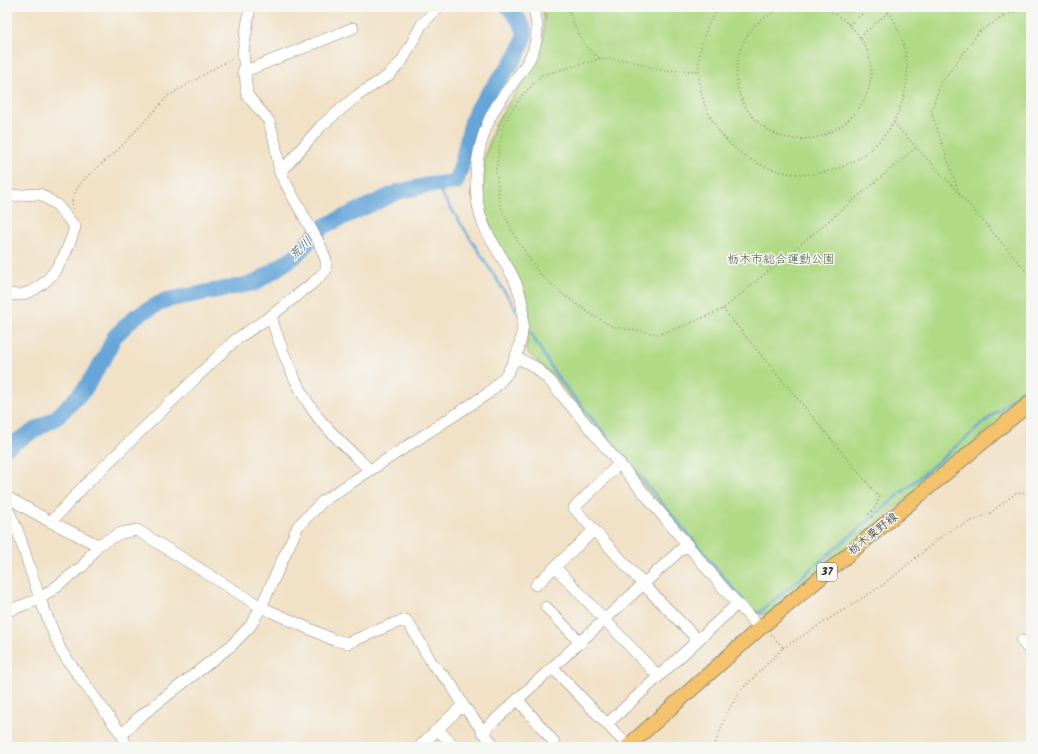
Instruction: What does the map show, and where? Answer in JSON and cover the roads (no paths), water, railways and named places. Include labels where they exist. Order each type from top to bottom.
[{"type":"main road","name":"栃木粟野線","points":[[628,747],[760,628],[1031,402]]},
{"type":"street","points":[[51,522],[85,485],[235,340],[272,316],[314,282],[326,270],[326,260],[320,245],[280,173],[275,143],[269,121],[247,95],[243,52],[250,7]]},
{"type":"street","points":[[280,173],[321,126],[358,95],[389,75],[402,62],[422,24],[439,7]]},
{"type":"street","points":[[122,735],[137,719],[232,645],[251,625],[261,607],[298,526],[323,501],[487,394],[509,371],[516,357],[522,336],[523,316],[515,280],[481,224],[476,200],[476,180],[483,138],[493,113],[534,51],[538,34],[533,7]]},
{"type":"street","points":[[244,72],[353,28]]},
{"type":"street","points":[[7,196],[40,194],[57,205],[75,227],[69,248],[56,271],[40,286],[22,295],[7,294]]},
{"type":"street","points":[[272,316],[277,334],[300,387],[316,415],[332,434],[370,469]]},
{"type":"street","points":[[516,357],[535,367],[550,381],[737,604],[760,628]]},
{"type":"street","points":[[620,463],[574,508],[644,586],[698,640]]},
{"type":"street","points":[[7,497],[51,522],[98,545]]},
{"type":"street","points":[[7,508],[16,529],[40,599],[61,651],[122,735],[127,747]]},
{"type":"street","points":[[7,611],[40,599],[83,566],[98,545],[121,533],[137,530],[261,607],[334,640],[348,643],[395,623],[406,620],[433,666],[451,684],[462,704],[495,747]]},
{"type":"street","points":[[536,585],[594,530]]},
{"type":"street","points":[[482,732],[644,586],[687,544]]},
{"type":"street","points":[[555,567],[604,621],[658,676]]},
{"type":"street","points":[[607,724],[737,604]]},
{"type":"street","points":[[546,607],[581,643]]},
{"type":"street","points":[[1022,641],[1031,654]]},
{"type":"street","points":[[553,668],[628,747]]},
{"type":"street","points":[[518,700],[554,742]]},
{"type":"street","points":[[422,745],[462,704]]},
{"type":"street","points":[[438,729],[454,747]]},
{"type":"waterway","name":"荒川","points":[[7,447],[57,417],[84,390],[105,357],[114,337],[136,316],[166,300],[255,283],[294,257],[324,226],[398,192],[428,185],[456,182],[474,116],[486,96],[513,61],[520,50],[524,39],[523,27],[518,18],[508,7]]},
{"type":"waterway","points":[[436,185],[519,314]]},
{"type":"waterway","points":[[527,327],[556,375],[752,611],[759,613],[1031,383]]},
{"type":"park label","name":"栃木市総合運動公園","points":[[781,259]]}]
